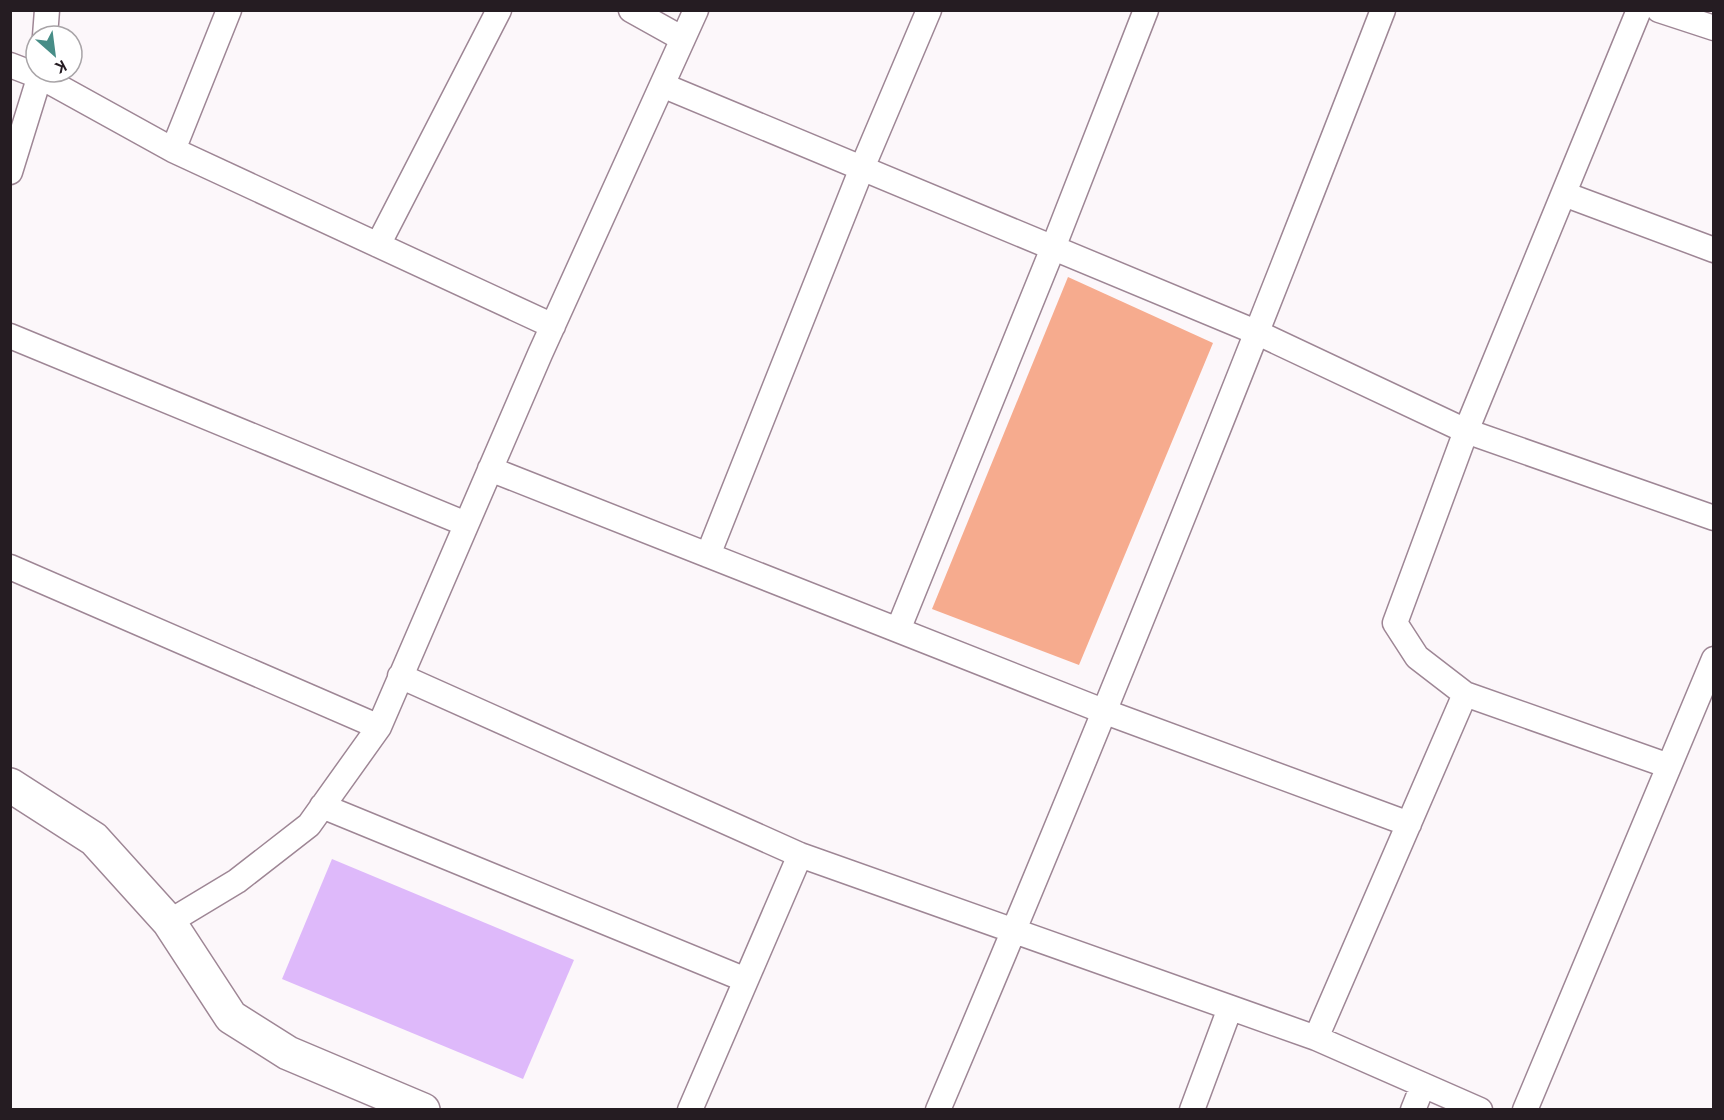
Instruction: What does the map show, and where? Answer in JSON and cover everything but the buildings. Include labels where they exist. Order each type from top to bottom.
[{"type":"street","points":[[173,150],[230,10]]},
{"type":"street","points":[[378,245],[499,10]]},
{"type":"street","points":[[631,10],[683,39]]},
{"type":"street","points":[[169,921],[237,881],[309,825],[379,727],[553,326],[696,10]]},
{"type":"street","points":[[708,555],[862,168],[929,10]]},
{"type":"street","points":[[898,630],[1053,248],[1146,10]]},
{"type":"street","points":[[938,1110],[1014,931],[1258,333],[1383,10]]},
{"type":"street","points":[[1639,10],[1466,431],[1395,623],[1417,657],[1465,694],[1669,766]]},
{"type":"street","points":[[1659,10],[1713,28]]},
{"type":"street","points":[[10,172],[38,84]]},
{"type":"street","points":[[57,84],[173,150],[553,326]]},
{"type":"street","points":[[662,85],[1258,333],[1466,431],[1713,518]]},
{"type":"street","points":[[1564,194],[1713,250]]},
{"type":"street","points":[[10,336],[466,524]]},
{"type":"street","points":[[490,469],[1103,711],[1409,824]]},
{"type":"street","points":[[10,567],[379,727]]},
{"type":"street","points":[[1525,1110],[1713,659]]},
{"type":"street","points":[[400,676],[800,855],[1316,1038],[1480,1110]]},
{"type":"street","points":[[1316,1038],[1465,694]]},
{"type":"street","points":[[10,785],[94,839],[169,921],[231,1017],[288,1053],[423,1110]]},
{"type":"street","points":[[322,806],[746,980]]},
{"type":"street","points":[[690,1110],[800,855]]},
{"type":"street","points":[[1192,1110],[1230,1008]]},
{"type":"street","points":[[1413,1110],[1424,1085]]},
{"type":"shaded area","points":[[1068,277],[1213,343],[1079,665],[932,609]]}]
